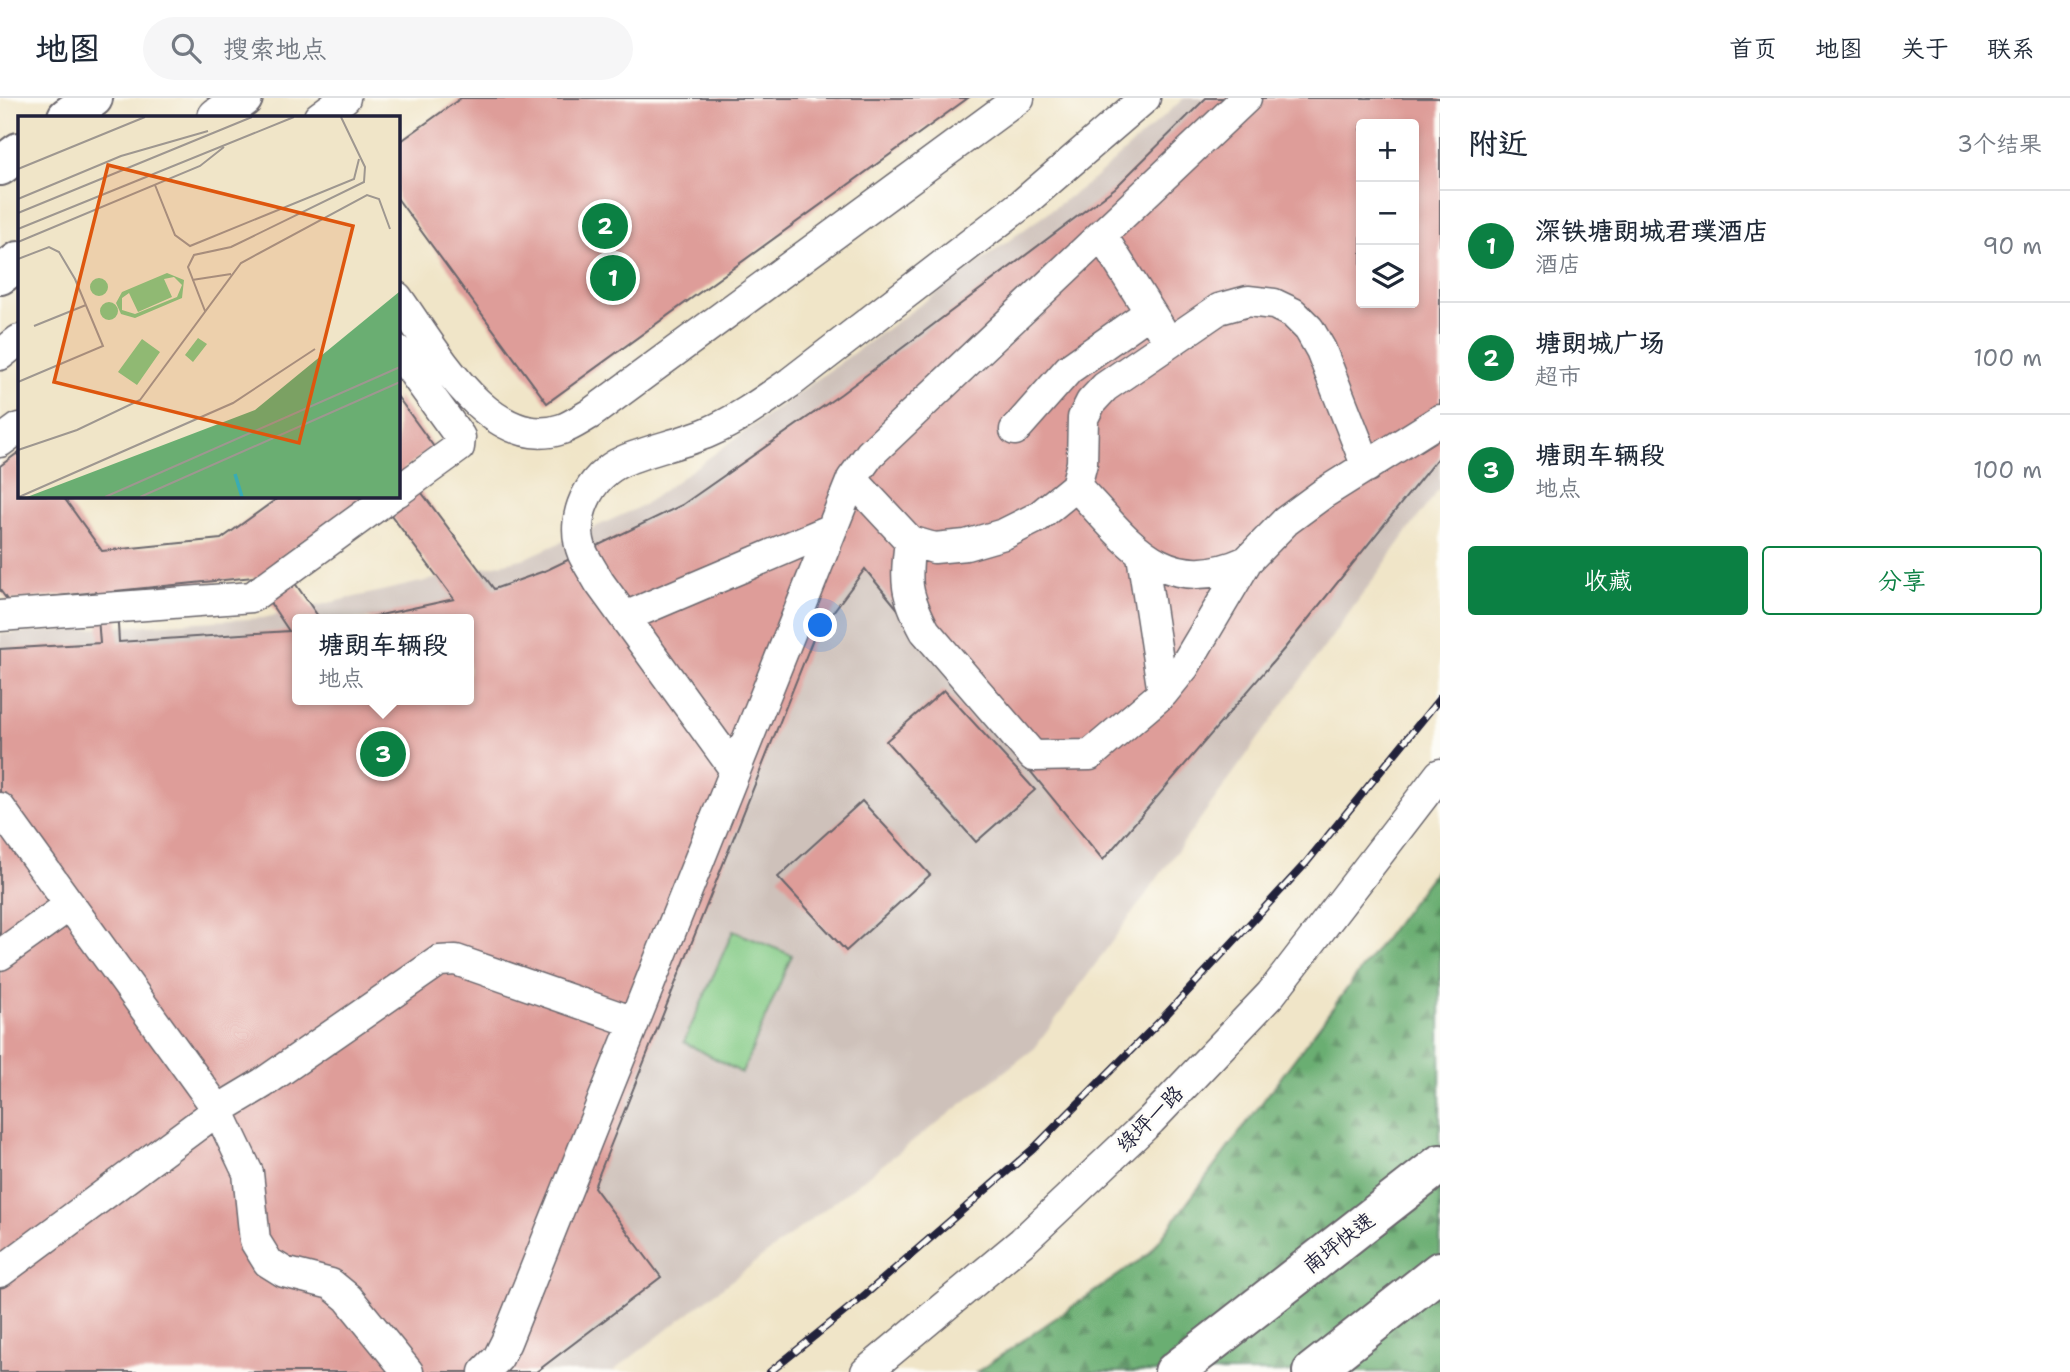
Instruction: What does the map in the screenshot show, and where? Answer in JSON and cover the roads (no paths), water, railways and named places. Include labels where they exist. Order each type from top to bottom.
[{"type":"main road","points":[[68,116],[93,98]]},
{"type":"main road","points":[[218,116],[243,98]]},
{"type":"main road","points":[[0,166],[18,153]]},
{"type":"main road","points":[[0,275],[18,262]]},
{"type":"main road","name":"南坪快速","points":[[1174,1372],[1440,1164]]},
{"type":"main road","points":[[1312,1372],[1440,1271]]},
{"type":"street","points":[[320,116],[345,98]]},
{"type":"street","points":[[399,300],[467,394],[490,414],[510,426],[534,432],[561,430],[590,414],[1019,98]]},
{"type":"street","points":[[735,769],[599,582],[582,552],[578,530],[582,502],[597,480],[621,462],[703,435],[758,405],[1022,204],[1145,98]]},
{"type":"street","points":[[484,1372],[498,1358],[506,1342],[852,479],[870,454],[1246,98]]},
{"type":"street","points":[[1102,236],[1170,343]]},
{"type":"street","points":[[852,479],[910,541],[934,548],[965,545],[1004,534],[1038,517],[1076,486],[1082,463],[1083,418],[1091,402],[1105,387],[1219,309],[1248,301],[1274,304],[1293,313],[1309,329],[1321,350],[1367,467]]},
{"type":"street","points":[[1015,430],[1069,369],[1150,312]]},
{"type":"street","points":[[0,355],[18,341]]},
{"type":"street","points":[[399,353],[460,437],[459,447],[399,491]]},
{"type":"street","points":[[910,541],[906,586],[913,609],[925,631],[1033,755],[1090,755],[1163,693],[1184,667],[1247,561],[1286,521],[1324,493],[1440,420]]},
{"type":"street","points":[[0,442],[18,429]]},
{"type":"street","points":[[1076,486],[1142,555],[1160,566],[1180,572],[1205,573],[1226,570],[1247,561]]},
{"type":"street","points":[[0,616],[252,597],[389,497]]},
{"type":"street","points":[[625,617],[832,528]]},
{"type":"street","points":[[1142,555],[1163,693]]},
{"type":"street","name":"绿坪一路","points":[[866,1372],[1022,1242],[1151,1120],[1271,994],[1440,774]]},
{"type":"street","points":[[0,808],[218,1110],[248,1172],[255,1241],[268,1262],[284,1272],[331,1284],[348,1298],[408,1372]]},
{"type":"street","points":[[0,955],[70,905]]},
{"type":"street","points":[[0,1272],[218,1110],[263,1083],[439,961],[456,960],[634,1022]]},
{"type":"railway","points":[[770,1372],[859,1300],[1033,1149],[1162,1019],[1306,863],[1440,698]]},
{"type":"place","name":"塘朗城广场","points":[[605,226]]},
{"type":"place","name":"深铁塘朗城君璞酒店","points":[[613,278]]},
{"type":"place","name":"塘朗车辆段","points":[[383,754]]}]
